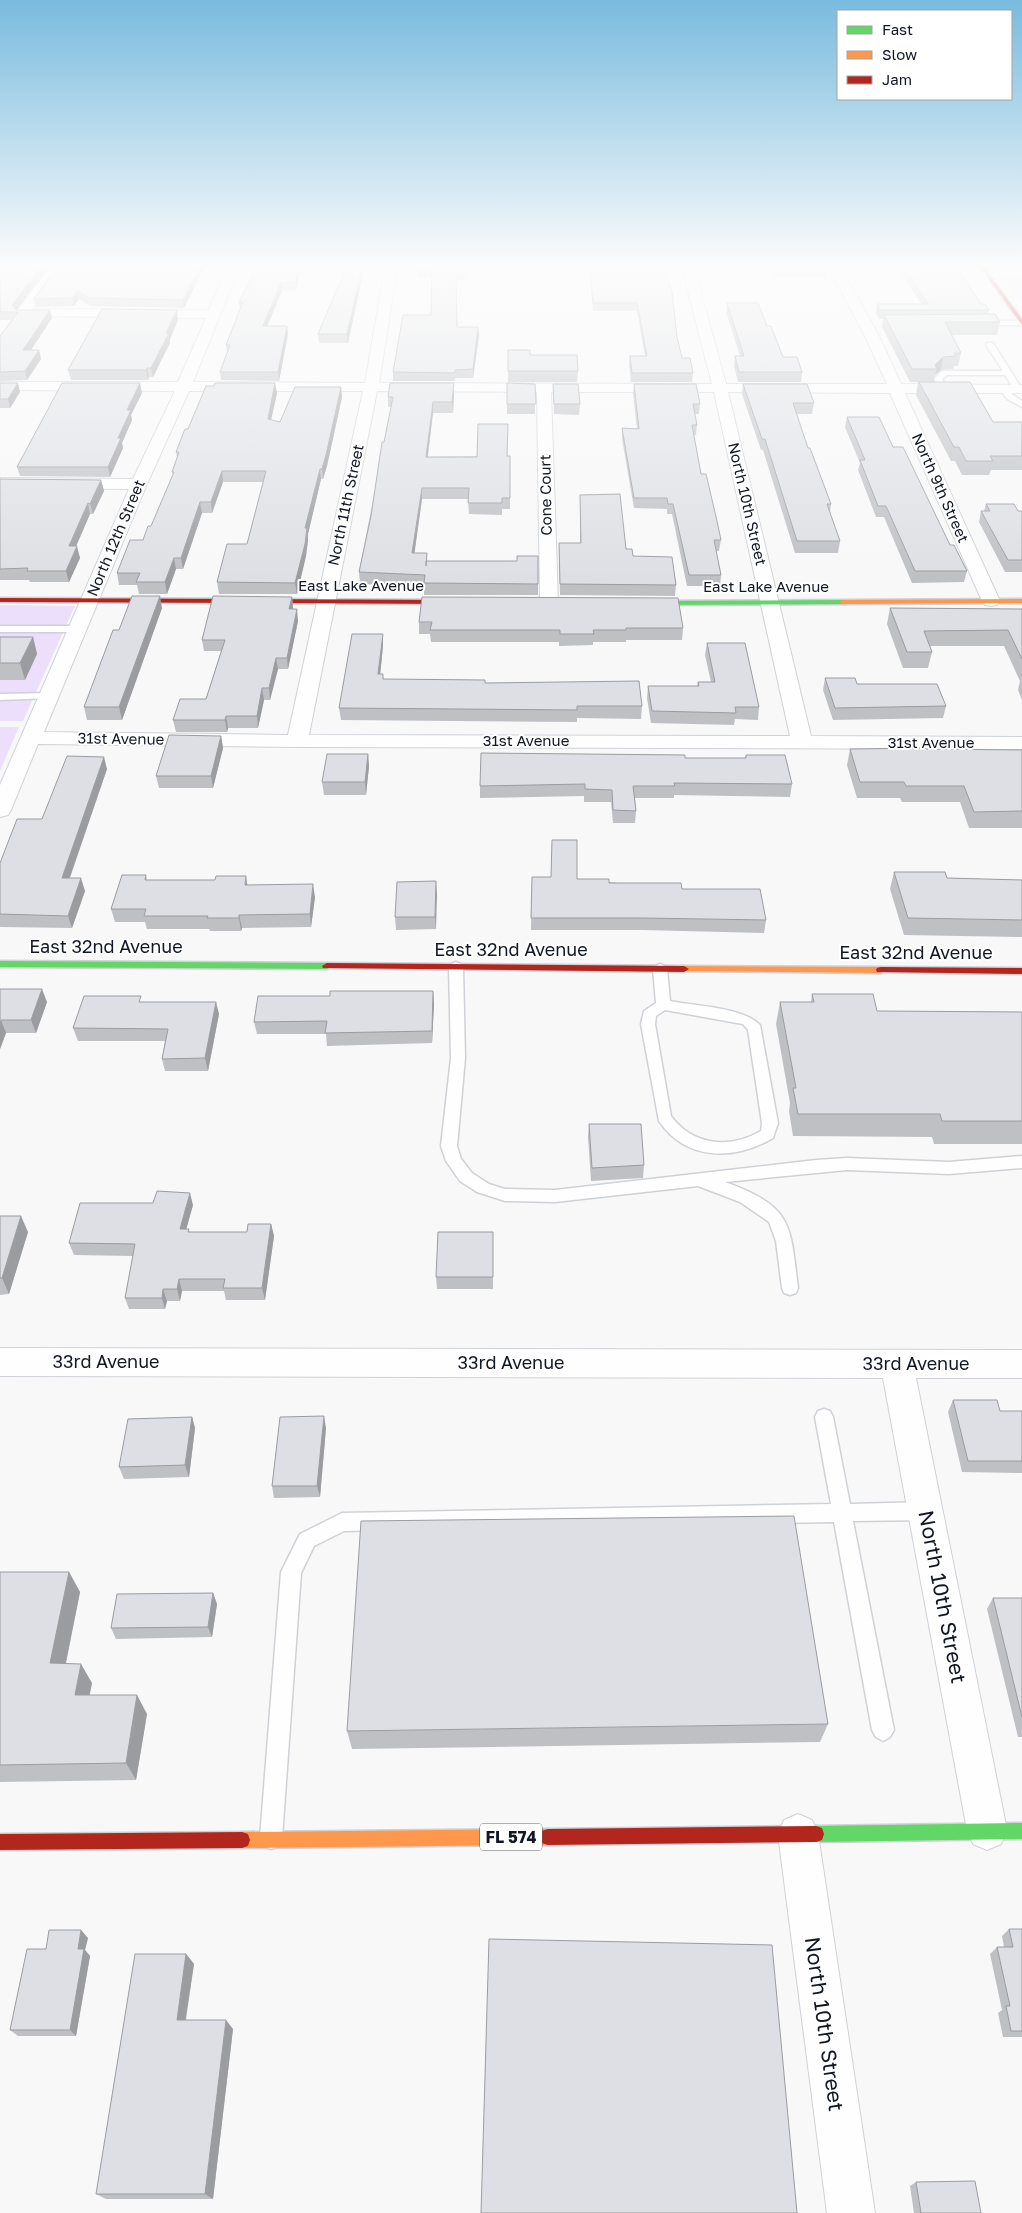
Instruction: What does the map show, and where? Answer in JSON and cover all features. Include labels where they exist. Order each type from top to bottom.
[{"type":"street","name":"North 12th Street","points":[[0,810],[139,484],[190,371]]},
{"type":"street","name":"North 11th Street","points":[[297,741],[373,371]]},
{"type":"street","name":"North 10th Street","points":[[716,371],[802,742]]},
{"type":"street","name":"North 9th Street","points":[[888,371],[991,601]]},
{"type":"street","points":[[0,386],[1014,389]]},
{"type":"street","name":"Cone Court","points":[[544,387],[549,602]]},
{"type":"street","points":[[0,483],[139,484]]},
{"type":"street","name":"East Lake Avenue","points":[[0,600],[472,602]]},
{"type":"street","name":"East Lake Avenue","points":[[626,602],[1022,601]]},
{"type":"street","name":"31st Avenue","points":[[31,738],[297,741],[1022,743]]},
{"type":"street","name":"East 32nd Avenue","points":[[0,964],[1022,970]]},
{"type":"street","name":"33rd Avenue","points":[[0,1362],[1022,1364]]},
{"type":"street","name":"North 10th Street","points":[[897,1364],[926,1511],[1005,1830]]},
{"type":"street","name":"FL 574","points":[[0,1842],[798,1834],[1005,1830]]},
{"type":"street","name":"North 10th Street","points":[[798,1834],[851,2213]]},
{"type":"lane","points":[[944,389],[938,379],[945,373],[1008,373],[1014,389],[1010,397],[1022,405]]},
{"type":"lane","points":[[0,629],[78,629]]},
{"type":"lane","points":[[0,696],[48,696]]},
{"type":"lane","points":[[456,967],[458,1058],[449,1146],[454,1162],[466,1177],[483,1188],[505,1195],[555,1196],[783,1169],[846,1164],[948,1168],[1022,1162]]},
{"type":"lane","points":[[660,969],[663,1005]]},
{"type":"lane","points":[[663,1005],[738,1018],[748,1021],[755,1028],[770,1123],[768,1134],[758,1142],[728,1148],[704,1148],[681,1137],[669,1127],[664,1117],[648,1024],[650,1014],[663,1005]]},
{"type":"lane","points":[[700,1180],[748,1200],[774,1218],[780,1226],[784,1240],[790,1288]]},
{"type":"lane","points":[[824,1417],[883,1730]]},
{"type":"lane","points":[[271,1839],[291,1572],[307,1540],[342,1522],[926,1511]]},
{"type":"shaded area","points":[[0,605],[75,606],[23,721],[0,721]]},
{"type":"shaded area","points":[[0,727],[19,727],[0,771]]},
{"type":"building","points":[[220,371],[278,371],[278,372]]},
{"type":"building","points":[[455,371],[455,373],[393,372]]},
{"type":"building","points":[[632,371],[693,371],[693,373],[632,373]]},
{"type":"building","points":[[739,371],[802,372],[739,372]]},
{"type":"building","points":[[919,382],[970,382],[993,422],[1022,422],[1022,456],[990,456],[993,461],[966,461],[959,447],[954,447]]},
{"type":"building","points":[[0,383],[18,383],[8,399],[0,399]]},
{"type":"building","points":[[62,383],[140,383],[127,410],[131,410],[118,438],[121,438],[108,467],[17,467]]},
{"type":"building","points":[[215,383],[275,383],[268,419],[280,422],[295,387],[341,387],[326,455],[322,469],[320,469],[305,528],[307,528],[305,544],[295,583],[217,582],[227,544],[247,544],[266,471],[222,471],[211,502],[200,502],[181,558],[174,558],[165,582],[136,582],[140,573],[117,573],[130,540],[143,540],[148,526],[151,526],[174,472],[172,472],[179,452],[176,452],[185,429],[188,429],[206,386],[214,386]]},
{"type":"building","points":[[390,383],[454,383],[452,402],[433,402],[426,457],[477,457],[478,424],[508,424],[507,456],[510,456],[510,498],[502,498],[502,503],[468,503],[469,488],[422,488],[412,553],[427,553],[426,561],[517,561],[517,556],[538,556],[538,584],[424,583],[425,575],[359,572],[371,516],[382,442],[384,442],[393,397],[388,397]]},
{"type":"building","points":[[507,383],[535,384],[536,404],[507,404]]},
{"type":"building","points":[[553,384],[578,384],[580,404],[554,404]]},
{"type":"building","points":[[634,384],[696,384],[700,404],[693,404],[697,425],[692,425],[701,474],[706,474],[721,540],[714,540],[721,575],[689,575],[673,504],[668,504],[667,498],[634,498],[622,428],[639,429]]},
{"type":"building","points":[[743,384],[807,384],[814,403],[793,403],[808,448],[810,448],[831,504],[827,504],[840,541],[797,541],[765,439],[762,439]]},
{"type":"building","points":[[847,417],[879,417],[893,447],[903,447],[950,545],[954,545],[967,571],[915,571],[886,506],[878,506],[860,460],[865,460]]},
{"type":"building","points":[[0,479],[101,480],[90,504],[88,503],[69,546],[77,546],[66,571],[27,571],[28,568],[0,569]]},
{"type":"building","points":[[620,494],[626,549],[632,549],[633,556],[672,557],[676,585],[560,584],[559,543],[581,543],[580,495]]},
{"type":"building","points":[[986,504],[1014,504],[1018,511],[1022,511],[1022,560],[1008,560],[981,511],[990,511]]},
{"type":"building","points":[[132,596],[160,596],[119,707],[84,707],[113,630],[119,630]]},
{"type":"building","points":[[213,596],[292,597],[289,609],[297,609],[287,658],[276,658],[269,688],[262,688],[257,716],[226,716],[225,720],[173,720],[180,699],[206,699],[225,640],[202,640]]},
{"type":"building","points":[[422,597],[678,598],[683,628],[593,630],[594,634],[560,634],[560,630],[430,630],[432,622],[419,622]]},
{"type":"building","points":[[890,608],[1022,609],[1022,659],[1008,630],[924,631],[932,652],[907,652]]},
{"type":"building","points":[[352,634],[383,634],[378,674],[383,674],[383,679],[485,680],[485,683],[639,681],[642,706],[577,706],[577,710],[339,708]]},
{"type":"building","points":[[0,637],[33,637],[20,663],[0,663]]},
{"type":"building","points":[[707,643],[745,643],[759,707],[735,707],[736,713],[652,711],[648,686],[699,686],[698,682],[715,682]]},
{"type":"building","points":[[825,678],[855,678],[857,684],[937,684],[946,706],[835,708]]},
{"type":"building","points":[[169,735],[221,736],[211,776],[156,776]]},
{"type":"building","points":[[850,749],[1022,750],[1022,811],[974,812],[964,786],[906,786],[904,782],[860,782]]},
{"type":"building","points":[[481,753],[685,755],[685,758],[746,758],[746,755],[785,755],[792,784],[674,783],[675,786],[633,786],[636,811],[613,810],[612,790],[585,789],[585,784],[480,786]]},
{"type":"building","points":[[327,754],[368,754],[365,782],[322,782]]},
{"type":"building","points":[[67,756],[104,757],[62,878],[81,878],[68,916],[0,914],[0,863],[17,819],[42,819]]},
{"type":"building","points":[[552,840],[577,840],[577,879],[609,879],[609,883],[681,883],[682,889],[760,889],[766,920],[531,918],[532,877],[551,877]]},
{"type":"building","points":[[894,872],[945,872],[947,878],[1022,880],[1022,920],[908,918]]},
{"type":"building","points":[[122,875],[146,875],[145,880],[215,880],[216,876],[246,876],[245,885],[313,884],[310,914],[239,915],[239,918],[207,918],[208,916],[144,916],[146,909],[111,909]]},
{"type":"building","points":[[436,881],[435,917],[395,917],[397,882]]},
{"type":"building","points":[[0,989],[42,989],[31,1020],[1,1020],[0,1023]]},
{"type":"building","points":[[330,991],[433,991],[432,1031],[325,1033],[327,1021],[254,1022],[258,996],[330,996]]},
{"type":"building","points":[[812,994],[873,994],[877,1011],[1022,1012],[1022,1121],[942,1121],[940,1114],[798,1114],[793,1088],[796,1088],[780,1002],[814,1002]]},
{"type":"building","points":[[84,996],[141,996],[139,1002],[216,1002],[205,1058],[162,1059],[168,1029],[73,1028]]},
{"type":"building","points":[[589,1124],[641,1124],[644,1165],[592,1168]]},
{"type":"building","points":[[157,1191],[190,1193],[180,1229],[189,1229],[188,1232],[247,1232],[248,1224],[271,1224],[262,1288],[223,1288],[225,1279],[179,1279],[177,1289],[163,1289],[162,1298],[125,1298],[135,1244],[69,1243],[80,1203],[153,1203]]},
{"type":"building","points":[[0,1216],[21,1216],[2,1278],[0,1278]]},
{"type":"building","points":[[438,1232],[493,1232],[493,1277],[436,1277]]},
{"type":"building","points":[[953,1400],[997,1400],[1000,1411],[1022,1411],[1022,1461],[968,1461]]},
{"type":"building","points":[[324,1416],[317,1486],[272,1486],[280,1417]]},
{"type":"building","points":[[192,1417],[185,1465],[119,1467],[128,1419]]},
{"type":"building","points":[[794,1516],[828,1724],[347,1731],[361,1521]]},
{"type":"building","points":[[0,1572],[69,1572],[50,1663],[81,1664],[75,1695],[137,1695],[126,1763],[0,1765]]},
{"type":"building","points":[[213,1593],[208,1627],[111,1628],[117,1594]]},
{"type":"building","points":[[993,1598],[1022,1598],[1022,1717]]},
{"type":"building","points":[[1009,1929],[1022,1929],[1022,2031],[1011,2031],[1006,2006],[1010,2006],[997,1947],[1013,1947]]},
{"type":"building","points":[[49,1930],[81,1930],[78,1949],[84,1949],[70,2030],[10,2030],[27,1949],[46,1949]]},
{"type":"building","points":[[489,1939],[772,1945],[797,2213],[481,2213]]},
{"type":"building","points":[[135,1954],[186,1954],[177,2020],[226,2020],[205,2194],[96,2194]]},
{"type":"building","points":[[975,2181],[981,2213],[921,2213],[916,2182]]},
{"type":"traffic: fast","points":[[641,603],[843,602]]},
{"type":"traffic: fast","points":[[0,964],[327,966]]},
{"type":"traffic: fast","points":[[816,1834],[1022,1831]]},
{"type":"traffic: slow","points":[[843,602],[1022,601]]},
{"type":"traffic: slow","points":[[684,969],[881,970]]},
{"type":"traffic: slow","points":[[242,1840],[548,1837]]},
{"type":"traffic: jam","points":[[0,600],[458,602]]},
{"type":"traffic: jam","points":[[327,966],[684,969]]},
{"type":"traffic: jam","points":[[881,970],[1022,971]]},
{"type":"traffic: jam","points":[[548,1837],[816,1834]]},
{"type":"traffic: jam","points":[[0,1842],[242,1840]]}]
